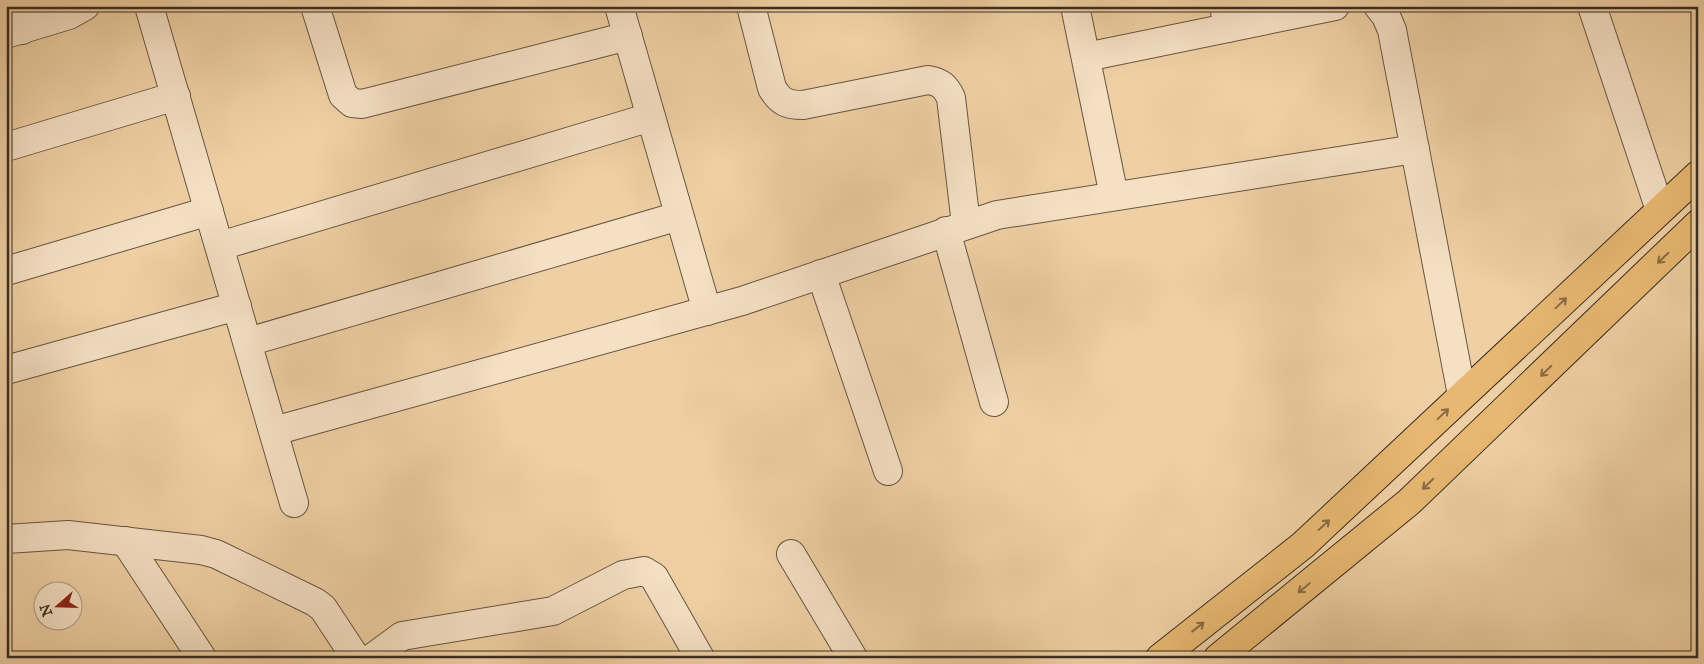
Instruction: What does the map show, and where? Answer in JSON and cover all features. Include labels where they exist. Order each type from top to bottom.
[{"type":"main road","points":[[1160,658],[1303,545],[1698,175]]},
{"type":"main road","points":[[1218,658],[1409,502],[1698,224]]},
{"type":"street","points":[[14,24],[69,16],[84,6]]},
{"type":"street","points":[[149,6],[294,503]]},
{"type":"street","points":[[619,6],[706,311]]},
{"type":"street","points":[[751,6],[772,88],[779,100],[790,105],[803,105],[928,80],[938,82],[946,88],[952,98],[956,227],[994,402]]},
{"type":"street","points":[[1076,6],[1114,196]]},
{"type":"street","points":[[1086,57],[1226,17],[1335,6]]},
{"type":"street","points":[[1378,6],[1386,16],[1392,30],[1462,395]]},
{"type":"street","points":[[1592,6],[1660,210]]},
{"type":"street","points":[[319,7],[343,96],[352,103],[362,104],[628,36]]},
{"type":"street","points":[[6,147],[176,96]]},
{"type":"street","points":[[220,246],[651,117]]},
{"type":"street","points":[[274,431],[706,311],[997,215],[1414,149]]},
{"type":"street","points":[[6,271],[209,212]]},
{"type":"street","points":[[248,342],[679,216]]},
{"type":"street","points":[[821,274],[888,471]]},
{"type":"street","points":[[7,368],[237,306]]},
{"type":"street","points":[[6,539],[68,535],[216,554],[315,602],[323,608],[356,658]]},
{"type":"street","points":[[125,541],[202,658]]},
{"type":"street","points":[[791,554],[853,658]]},
{"type":"street","points":[[372,658],[402,636],[553,611],[623,575],[644,571],[654,578],[700,658]]}]
